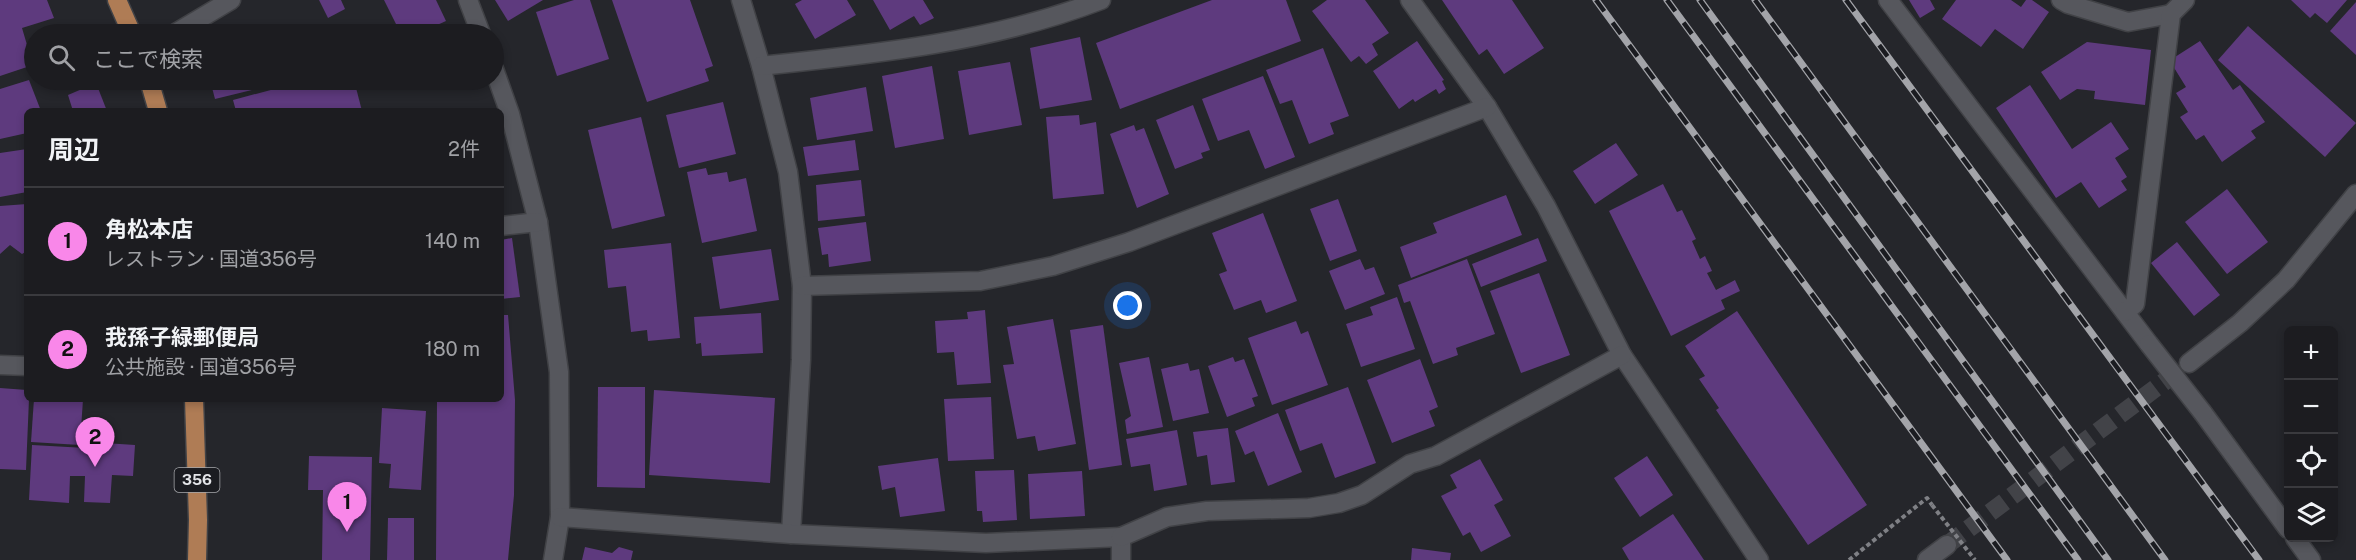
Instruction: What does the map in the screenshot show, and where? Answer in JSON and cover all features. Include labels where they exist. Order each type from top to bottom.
[{"type":"highway","points":[[117,0],[128,24]]},
{"type":"highway","points":[[152,90],[157,108]]},
{"type":"highway","name":"356","points":[[194,402],[197,560]]},
{"type":"street","points":[[191,24],[231,0]]},
{"type":"street","points":[[468,0],[476,24]]},
{"type":"street","points":[[741,0],[761,66],[788,172],[802,286],[801,360],[791,534]]},
{"type":"street","points":[[761,66],[890,52],[981,35],[1075,10],[1101,0]]},
{"type":"street","points":[[1410,0],[1487,107],[1546,206],[1622,355],[1759,560]]},
{"type":"street","points":[[1888,0],[2284,522]]},
{"type":"street","points":[[2061,0],[2128,22],[2170,14],[2185,0]]},
{"type":"street","points":[[2125,312],[2135,304],[2170,14]]},
{"type":"street","points":[[501,90],[510,114],[538,222],[559,372],[560,517],[554,560]]},
{"type":"street","points":[[802,286],[980,281],[1053,266],[1129,242],[1487,107]]},
{"type":"street","points":[[2189,363],[2240,323],[2286,280],[2356,194]]},
{"type":"street","points":[[504,226],[538,222]]},
{"type":"street","points":[[560,517],[791,534],[986,543],[1121,537],[1167,517],[1207,511],[1309,508],[1339,503],[1362,495],[1410,464],[1436,456],[1622,355]]},
{"type":"street","points":[[0,365],[24,366]]},
{"type":"street","points":[[1121,537],[1121,560]]},
{"type":"street","points":[[2298,542],[2311,560]]},
{"type":"street","points":[[1927,560],[1947,545]]},
{"type":"path","points":[[1849,560],[1927,498],[1975,560]]},
{"type":"building","points":[[0,0],[47,0],[54,18],[35,24],[24,24],[22,28],[24,68],[0,76]]},
{"type":"building","points":[[319,0],[341,0],[345,9],[328,18]]},
{"type":"building","points":[[384,0],[436,0],[446,21],[439,24],[396,24]]},
{"type":"building","points":[[495,0],[543,0],[508,21]]},
{"type":"building","points":[[574,0],[590,0],[609,59],[557,76],[536,12]]},
{"type":"building","points":[[612,0],[690,0],[713,66],[705,69],[709,81],[647,102]]},
{"type":"building","points":[[802,0],[847,0],[856,15],[815,39],[795,4]]},
{"type":"building","points":[[873,0],[923,0],[934,18],[920,25],[914,16],[890,30]]},
{"type":"building","points":[[1212,0],[1286,0],[1301,41],[1120,109],[1096,43]]},
{"type":"building","points":[[1327,0],[1365,0],[1389,33],[1372,44],[1378,55],[1366,64],[1359,56],[1351,62],[1312,11]]},
{"type":"building","points":[[1442,0],[1512,0],[1544,48],[1504,74],[1487,49],[1479,55]]},
{"type":"building","points":[[1909,0],[1930,0],[1935,9],[1920,18]]},
{"type":"building","points":[[1956,0],[2011,0],[2021,7],[2026,0],[2032,0],[2049,12],[2023,49],[1995,29],[1981,47],[1942,19]]},
{"type":"building","points":[[2291,0],[2347,0],[2327,23],[2315,13],[2310,18]]},
{"type":"building","points":[[2356,2],[2356,55],[2330,31]]},
{"type":"building","points":[[2248,26],[2356,123],[2325,157],[2218,60]]},
{"type":"building","points":[[1080,37],[1092,100],[1040,109],[1030,48]]},
{"type":"building","points":[[1417,41],[1444,80],[1442,81],[1446,89],[1439,94],[1436,89],[1415,102],[1413,99],[1399,109],[1373,71]]},
{"type":"building","points":[[2200,41],[2233,90],[2240,85],[2265,122],[2251,131],[2256,138],[2222,162],[2204,135],[2196,140],[2180,117],[2188,112],[2176,93],[2186,87],[2173,66],[2175,57]]},
{"type":"building","points":[[2087,42],[2151,50],[2145,105],[2094,99],[2095,91],[2077,89],[2060,100],[2041,72]]},
{"type":"building","points":[[1323,48],[1349,116],[1330,123],[1334,134],[1309,144],[1292,100],[1280,104],[1266,70]]},
{"type":"building","points":[[1010,62],[1022,125],[969,135],[958,71]]},
{"type":"building","points":[[932,66],[944,139],[895,148],[882,76]]},
{"type":"building","points":[[1263,76],[1295,157],[1265,169],[1249,130],[1218,141],[1202,99]]},
{"type":"building","points":[[24,82],[24,90],[33,90],[40,108],[24,108],[24,134],[0,139],[0,89]]},
{"type":"building","points":[[2030,85],[2072,149],[2111,122],[2129,149],[2115,158],[2127,177],[2121,181],[2127,190],[2099,208],[2081,182],[2056,198],[1996,108]]},
{"type":"building","points":[[866,87],[873,131],[817,140],[810,98]]},
{"type":"building","points":[[80,90],[99,90],[106,108],[72,108],[68,95]]},
{"type":"building","points":[[213,90],[252,90],[215,99]]},
{"type":"building","points":[[270,90],[357,90],[361,108],[235,108],[233,100]]},
{"type":"building","points":[[723,102],[736,154],[679,168],[666,115]]},
{"type":"building","points":[[1193,105],[1210,150],[1201,153],[1203,158],[1175,169],[1156,120]]},
{"type":"building","points":[[1079,115],[1080,125],[1096,122],[1104,194],[1053,199],[1046,117]]},
{"type":"building","points":[[641,117],[665,216],[612,229],[588,130]]},
{"type":"building","points":[[1134,125],[1136,131],[1144,128],[1169,194],[1137,208],[1110,134]]},
{"type":"building","points":[[855,140],[859,170],[808,176],[803,147]]},
{"type":"building","points":[[1616,143],[1638,175],[1595,204],[1573,171]]},
{"type":"building","points":[[24,149],[24,193],[0,197],[0,153]]},
{"type":"building","points":[[706,168],[708,175],[727,172],[729,182],[746,178],[757,231],[702,243],[687,172]]},
{"type":"building","points":[[861,180],[865,216],[818,221],[816,185]]},
{"type":"building","points":[[1663,184],[1677,212],[1682,210],[1696,239],[1692,241],[1700,259],[1705,256],[1712,271],[1707,273],[1716,290],[1735,280],[1740,291],[1721,300],[1725,309],[1671,336],[1609,211]]},
{"type":"building","points":[[2227,189],[2268,242],[2227,274],[2185,222]]},
{"type":"building","points":[[1506,195],[1522,235],[1411,278],[1400,247],[1437,233],[1433,223]]},
{"type":"building","points":[[1338,199],[1357,251],[1330,261],[1310,209]]},
{"type":"building","points":[[24,204],[24,253],[22,254],[10,245],[0,254],[0,206]]},
{"type":"building","points":[[1263,213],[1297,301],[1266,313],[1261,300],[1234,310],[1219,274],[1227,271],[1212,233]]},
{"type":"building","points":[[866,222],[871,261],[829,267],[828,254],[822,255],[818,228]]},
{"type":"building","points":[[512,238],[520,297],[504,299],[504,239]]},
{"type":"building","points":[[1538,238],[1547,261],[1481,287],[1472,264]]},
{"type":"building","points":[[2177,242],[2220,295],[2194,316],[2151,263]]},
{"type":"building","points":[[671,243],[680,338],[648,341],[647,330],[631,332],[626,286],[608,288],[604,250]]},
{"type":"building","points":[[771,249],[779,300],[720,309],[712,257]]},
{"type":"building","points":[[1360,259],[1365,270],[1374,267],[1385,294],[1345,310],[1329,271]]},
{"type":"building","points":[[1467,259],[1495,334],[1456,348],[1458,355],[1433,364],[1410,301],[1404,303],[1398,285]]},
{"type":"building","points":[[1539,273],[1570,355],[1521,373],[1490,291]]},
{"type":"building","points":[[1397,297],[1415,349],[1361,367],[1346,324],[1373,315],[1370,307]]},
{"type":"building","points":[[985,310],[991,383],[957,385],[954,352],[937,353],[935,321],[968,319],[967,312]]},
{"type":"building","points":[[1737,311],[1867,505],[1808,545],[1716,410],[1719,408],[1699,379],[1705,376],[1685,346]]},
{"type":"building","points":[[761,313],[763,353],[702,356],[701,343],[696,344],[694,317]]},
{"type":"building","points":[[504,315],[508,315],[515,400],[514,495],[508,560],[436,560],[437,402],[504,402]]},
{"type":"building","points":[[1053,319],[1076,444],[1038,451],[1035,436],[1017,439],[1003,365],[1014,364],[1007,327]]},
{"type":"building","points":[[1296,321],[1301,334],[1308,331],[1328,385],[1272,405],[1248,338]]},
{"type":"building","points":[[1103,325],[1122,465],[1089,470],[1070,330]]},
{"type":"building","points":[[1149,357],[1163,427],[1127,434],[1125,420],[1131,416],[1119,363]]},
{"type":"building","points":[[1233,357],[1235,362],[1244,359],[1258,396],[1252,398],[1255,406],[1227,417],[1208,366]]},
{"type":"building","points":[[1420,359],[1438,407],[1429,411],[1435,426],[1392,443],[1367,380]]},
{"type":"building","points":[[1188,363],[1190,371],[1199,369],[1209,413],[1173,421],[1161,369]]},
{"type":"building","points":[[598,387],[645,387],[645,488],[597,487]]},
{"type":"building","points":[[1348,387],[1376,463],[1335,478],[1322,443],[1300,451],[1285,410]]},
{"type":"building","points":[[0,388],[24,390],[24,402],[29,402],[26,470],[0,469]]},
{"type":"building","points":[[654,390],[775,398],[770,483],[649,475]]},
{"type":"building","points":[[991,397],[994,459],[948,461],[944,399]]},
{"type":"building","points":[[34,402],[83,402],[80,445],[31,442]]},
{"type":"building","points":[[382,408],[426,411],[421,490],[389,488],[391,464],[379,463]]},
{"type":"building","points":[[1278,413],[1302,472],[1268,486],[1254,451],[1245,455],[1235,431]]},
{"type":"building","points":[[1228,428],[1235,482],[1211,485],[1207,455],[1197,457],[1193,432]]},
{"type":"building","points":[[1177,430],[1187,485],[1154,491],[1150,464],[1131,467],[1126,439]]},
{"type":"building","points":[[89,442],[135,445],[133,476],[112,475],[110,503],[84,502],[85,476],[70,476],[69,503],[29,500],[32,445],[89,448]]},
{"type":"building","points":[[309,456],[372,457],[370,560],[322,560],[323,490],[308,490]]},
{"type":"building","points":[[1647,456],[1673,495],[1640,517],[1614,478]]},
{"type":"building","points":[[938,458],[945,511],[900,517],[895,487],[882,490],[878,466]]},
{"type":"building","points":[[1480,459],[1503,500],[1494,505],[1511,536],[1481,552],[1470,532],[1463,536],[1441,496],[1457,488],[1450,475]]},
{"type":"building","points":[[1014,470],[1017,520],[983,522],[982,511],[977,511],[975,471]]},
{"type":"building","points":[[1082,471],[1085,516],[1030,519],[1028,474]]},
{"type":"building","points":[[1673,514],[1704,560],[1629,560],[1622,548]]},
{"type":"building","points":[[388,518],[414,518],[414,560],[387,560]]},
{"type":"building","points":[[585,547],[612,553],[619,547],[633,551],[631,560],[582,560]]},
{"type":"building","points":[[1412,548],[1451,553],[1450,560],[1411,560]]},
{"type":"tunnel","points":[[1947,545],[2189,363]]},
{"type":"railway","points":[[1596,0],[2007,560]]},
{"type":"railway","points":[[1667,0],[2078,560]]},
{"type":"railway","points":[[1700,0],[2108,560]]},
{"type":"railway","points":[[1755,0],[2165,560]]},
{"type":"railway","points":[[1846,0],[2259,560]]},
{"type":"place","name":"我孫子緑郵便局","points":[[95,467]]},
{"type":"place","name":"角松本店","points":[[347,532]]}]
